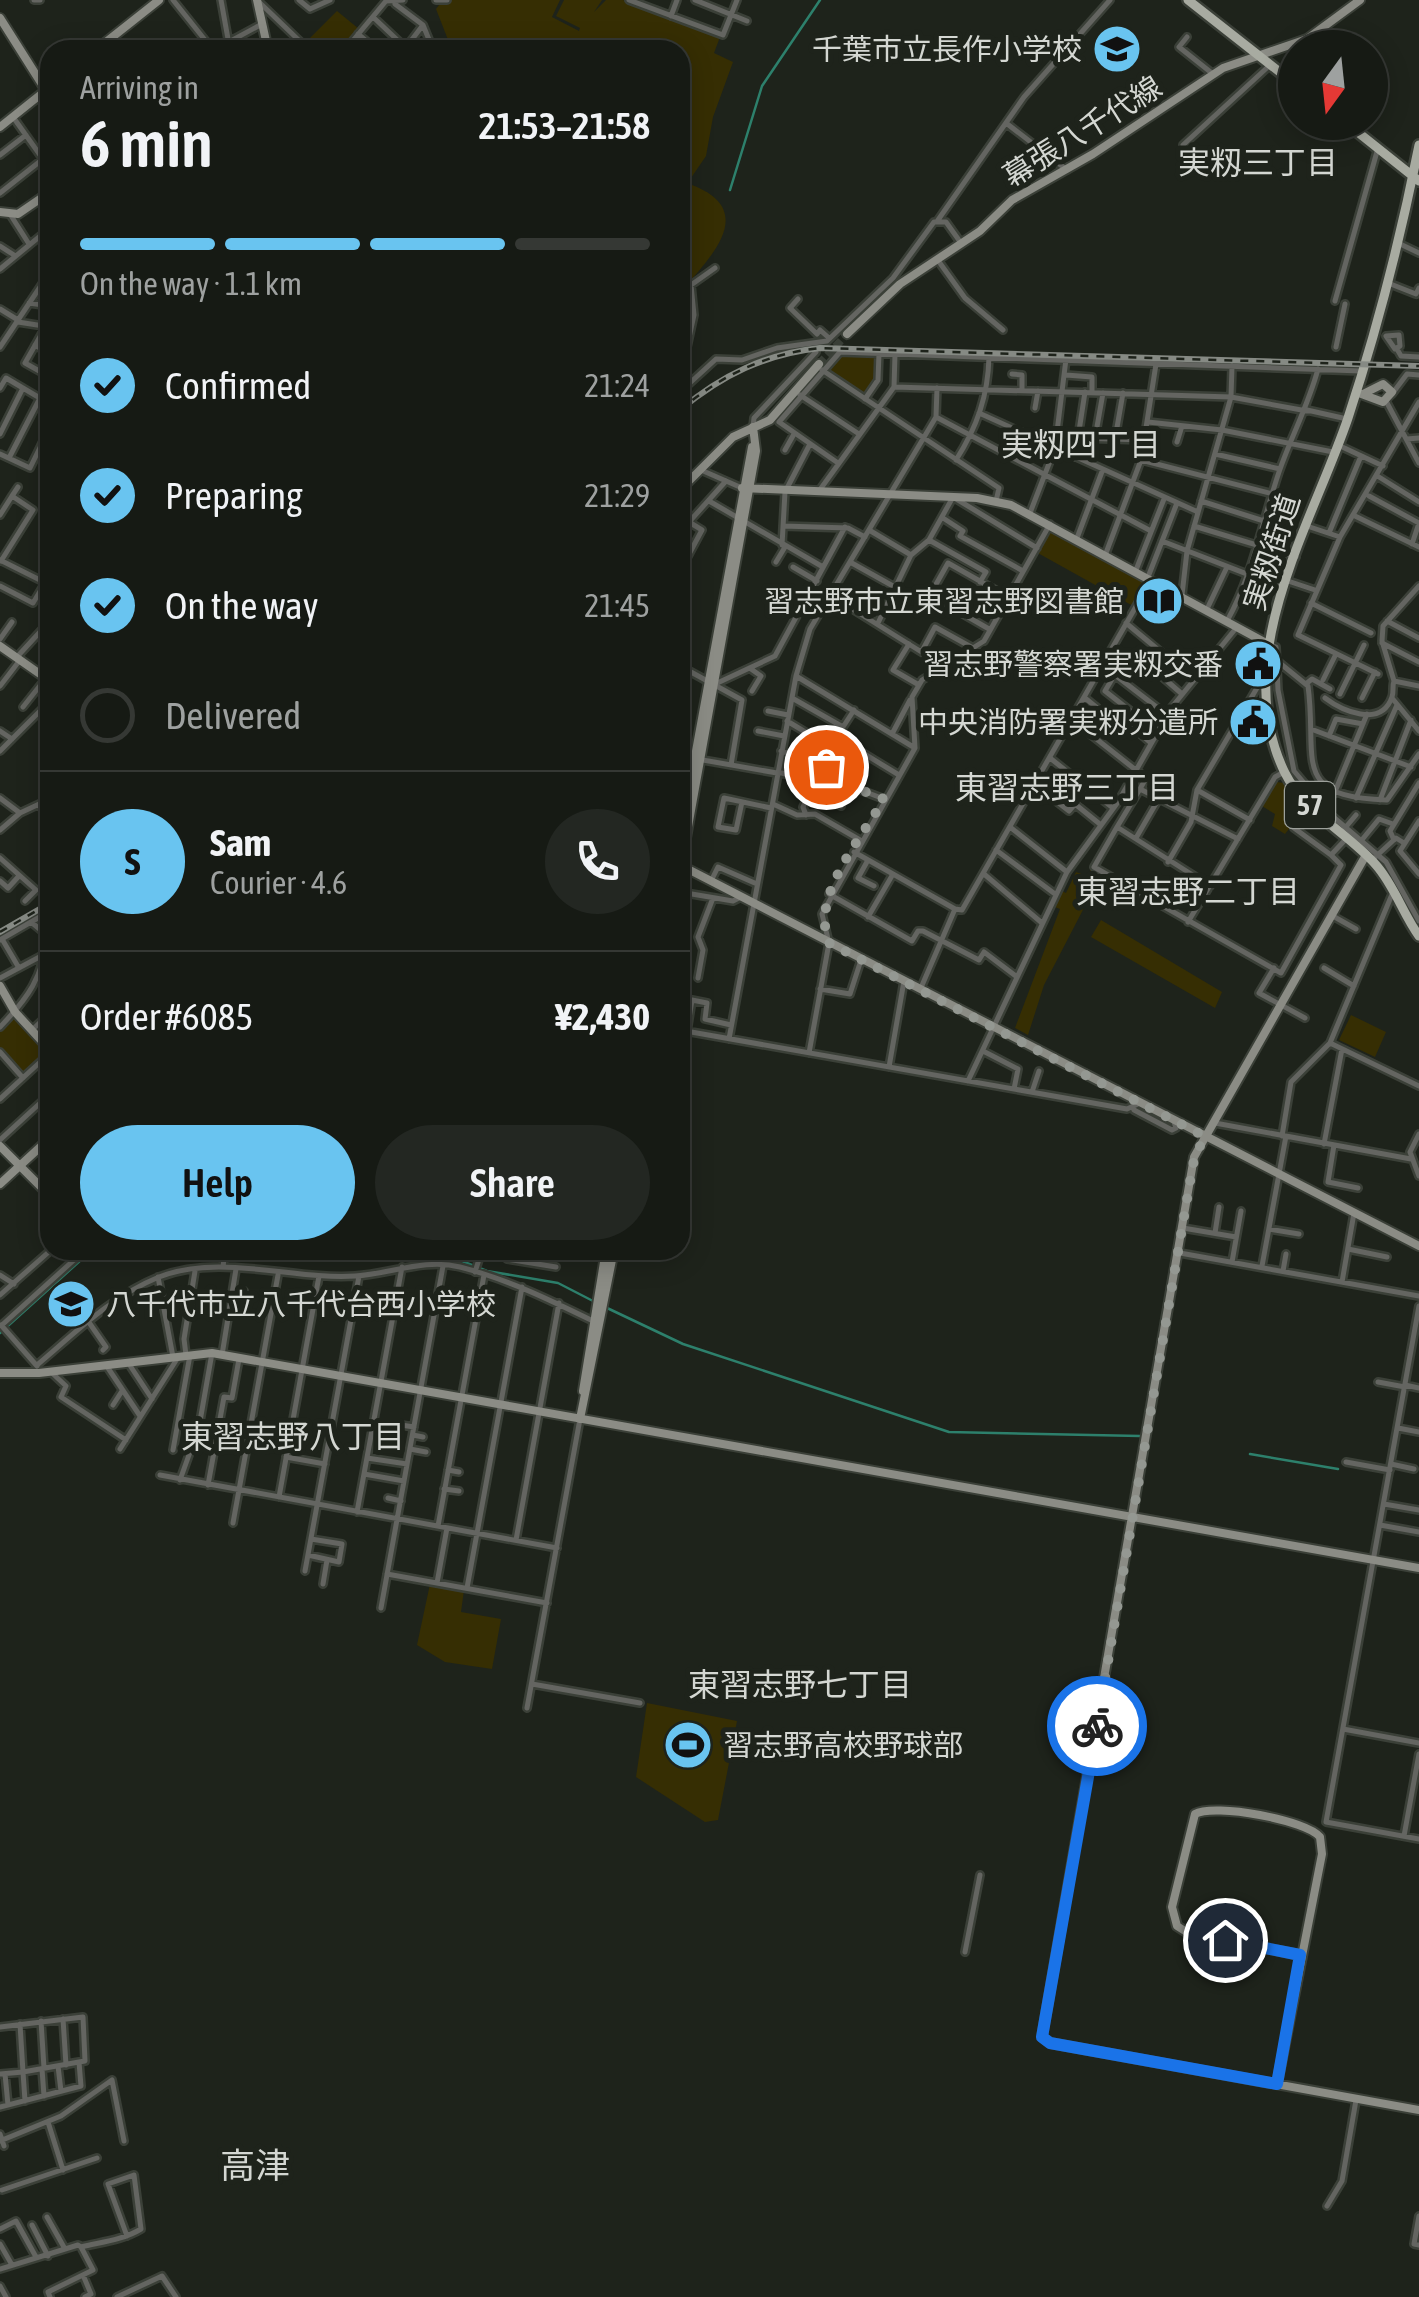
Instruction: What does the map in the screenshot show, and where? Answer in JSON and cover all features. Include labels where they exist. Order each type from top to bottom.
[{"type":"main road","points":[[1188,0],[1278,71]]},
{"type":"main road","points":[[1368,140],[1416,178]]},
{"type":"main road","name":"実籾街道","points":[[1419,146],[1416,178],[1361,372],[1359,393],[1306,526],[1268,644],[1264,676],[1284,772],[1310,805],[1372,857],[1419,936]]},
{"type":"street","points":[[108,40],[158,0]]},
{"type":"street","points":[[174,0],[206,40]]},
{"type":"street","points":[[221,0],[228,40]]},
{"type":"street","points":[[257,0],[265,40]]},
{"type":"street","points":[[257,0],[299,40]]},
{"type":"street","points":[[300,0],[310,9],[330,0]]},
{"type":"street","points":[[395,4],[403,0]]},
{"type":"street","points":[[436,0],[447,0]]},
{"type":"street","points":[[629,0],[723,35],[737,0]]},
{"type":"street","points":[[671,16],[677,0]]},
{"type":"street","points":[[696,0],[748,21]]},
{"type":"street","points":[[690,383],[716,359],[742,360],[777,348],[829,338],[893,278],[1006,123],[1110,0]]},
{"type":"street","name":"幕張八千代線","points":[[847,334],[887,294],[961,243],[1012,200],[1068,170],[1213,74],[1316,34],[1360,0]]},
{"type":"street","points":[[353,40],[386,1],[423,25],[429,40]]},
{"type":"street","points":[[373,17],[397,40]]},
{"type":"street","points":[[0,18],[40,78]]},
{"type":"street","points":[[230,40],[262,24]]},
{"type":"street","points":[[412,40],[423,25]]},
{"type":"street","points":[[358,34],[365,40]]},
{"type":"street","points":[[1187,37],[1178,47],[1213,74]]},
{"type":"street","points":[[1183,145],[1270,65]]},
{"type":"street","points":[[0,127],[40,98]]},
{"type":"street","points":[[13,117],[40,156]]},
{"type":"street","points":[[1006,123],[1044,156],[1068,170]]},
{"type":"street","points":[[0,155],[26,135]]},
{"type":"street","points":[[1335,301],[1378,148]]},
{"type":"street","points":[[0,192],[40,161]]},
{"type":"street","points":[[5,213],[26,211],[40,200]]},
{"type":"street","points":[[5,213],[29,244]]},
{"type":"street","points":[[938,220],[946,222],[961,243]]},
{"type":"street","points":[[0,269],[40,236]]},
{"type":"street","points":[[1396,242],[1419,253]]},
{"type":"street","points":[[0,246],[14,255]]},
{"type":"street","points":[[936,259],[965,298],[1003,330]]},
{"type":"street","points":[[690,333],[694,315],[691,285],[714,268]]},
{"type":"street","points":[[1385,282],[1416,294],[1419,288]]},
{"type":"street","points":[[0,347],[40,287]]},
{"type":"street","points":[[798,299],[790,308],[817,334],[820,330],[829,338]]},
{"type":"street","points":[[29,303],[40,305]]},
{"type":"street","points":[[1336,347],[1345,304]]},
{"type":"street","points":[[0,309],[18,321],[40,325]]},
{"type":"street","points":[[1372,333],[1400,337],[1401,356],[1418,355]]},
{"type":"street","points":[[40,339],[25,363],[40,371]]},
{"type":"street","points":[[36,345],[40,348]]},
{"type":"street","points":[[690,804],[745,489],[757,446],[754,418],[816,352]]},
{"type":"street","points":[[690,480],[733,437],[770,420],[840,352],[1044,356],[1361,372]]},
{"type":"street","points":[[865,399],[878,380],[879,353]]},
{"type":"street","points":[[817,493],[894,388],[895,354]]},
{"type":"street","points":[[956,460],[971,436],[988,390],[989,357]]},
{"type":"street","points":[[1030,513],[1056,448],[1066,360]]},
{"type":"street","points":[[1106,554],[1141,460],[1156,363]]},
{"type":"street","points":[[1182,595],[1187,551],[1231,397],[1232,366]]},
{"type":"street","points":[[821,367],[779,422],[838,463]]},
{"type":"street","points":[[821,367],[998,488],[996,501]]},
{"type":"street","points":[[1227,621],[1248,574],[1280,469],[1307,410],[1318,370]]},
{"type":"street","points":[[1012,374],[1022,374],[1022,390]]},
{"type":"street","points":[[1389,398],[1406,374],[1419,375]]},
{"type":"street","points":[[1066,375],[1092,377],[1075,457]]},
{"type":"street","points":[[0,386],[6,378],[40,398],[9,458]]},
{"type":"street","points":[[1359,393],[1383,384],[1419,463]]},
{"type":"street","points":[[0,434],[23,388]]},
{"type":"street","points":[[894,388],[1231,397],[1347,419]]},
{"type":"street","points":[[729,1038],[804,640],[936,417],[937,388]]},
{"type":"street","points":[[1035,408],[1038,391]]},
{"type":"street","points":[[1095,438],[1103,393]]},
{"type":"street","points":[[1115,439],[1123,393]]},
{"type":"street","points":[[1359,393],[1389,398]]},
{"type":"street","points":[[800,395],[859,434]]},
{"type":"street","points":[[1362,698],[1376,673],[1298,635],[1340,537],[1419,402]]},
{"type":"street","points":[[979,414],[1198,512]]},
{"type":"street","points":[[936,417],[1152,530]]},
{"type":"street","points":[[1148,422],[1336,449],[1383,466]]},
{"type":"street","points":[[1177,442],[1182,426]]},
{"type":"street","points":[[785,450],[794,434]]},
{"type":"street","points":[[1078,438],[1145,440]]},
{"type":"street","points":[[1406,439],[1419,438]]},
{"type":"street","points":[[776,562],[784,546],[785,492],[810,444]]},
{"type":"street","points":[[0,454],[30,468],[40,448]]},
{"type":"street","points":[[1215,454],[1280,469]]},
{"type":"street","points":[[1329,533],[1361,456]]},
{"type":"street","points":[[1141,460],[1272,494]]},
{"type":"street","points":[[1077,538],[1103,469]]},
{"type":"street","points":[[701,470],[745,489],[996,501],[1051,523],[1276,647],[1293,768],[1344,833]]},
{"type":"street","points":[[1378,477],[1419,502]]},
{"type":"street","points":[[690,521],[726,481]]},
{"type":"street","points":[[0,516],[18,487]]},
{"type":"street","points":[[12,496],[33,510],[1,560],[40,579]]},
{"type":"street","points":[[1355,516],[1416,546],[1419,523],[1367,496]]},
{"type":"street","points":[[878,624],[892,586],[911,555],[929,540],[953,497]]},
{"type":"street","points":[[953,497],[1036,548]]},
{"type":"street","points":[[1136,570],[1165,498]]},
{"type":"street","points":[[709,501],[824,568]]},
{"type":"street","points":[[1201,501],[1264,521]]},
{"type":"street","points":[[854,852],[962,910],[1150,578],[1177,503]]},
{"type":"street","points":[[942,517],[963,531],[960,536],[1023,571]]},
{"type":"street","points":[[690,523],[702,530],[690,551]]},
{"type":"street","points":[[892,734],[919,685],[984,641],[1051,523]]},
{"type":"street","points":[[783,526],[845,528],[911,555]]},
{"type":"street","points":[[1194,526],[1296,558]]},
{"type":"street","points":[[1306,526],[1340,537]]},
{"type":"street","points":[[711,683],[750,670],[775,656],[845,528]]},
{"type":"street","points":[[929,540],[986,572],[980,582]]},
{"type":"street","points":[[1162,541],[1248,574],[1315,590]]},
{"type":"street","points":[[850,562],[892,586]]},
{"type":"street","points":[[989,629],[930,595],[948,563],[1008,597]]},
{"type":"street","points":[[1207,610],[1227,566]]},
{"type":"street","points":[[794,567],[817,580]]},
{"type":"street","points":[[0,586],[34,604],[40,595]]},
{"type":"street","points":[[1325,698],[1336,708],[1366,714],[1379,711],[1392,698],[1394,681],[1382,642],[1387,621],[1419,586]]},
{"type":"street","points":[[830,596],[944,666]]},
{"type":"street","points":[[1311,603],[1371,633]]},
{"type":"street","points":[[1387,621],[1419,638]]},
{"type":"street","points":[[12,622],[0,642],[40,674]]},
{"type":"street","points":[[1126,623],[1167,657]]},
{"type":"street","points":[[922,651],[935,627],[973,648]]},
{"type":"street","points":[[968,1081],[1066,872],[1113,808],[1167,715],[1237,627]]},
{"type":"street","points":[[0,686],[40,633]]},
{"type":"street","points":[[1382,642],[1419,662]]},
{"type":"street","points":[[908,644],[894,670],[919,685]]},
{"type":"street","points":[[1340,694],[1364,645]]},
{"type":"street","points":[[1323,680],[1336,654]]},
{"type":"street","points":[[1161,725],[1146,714],[1142,720],[1105,691],[1125,657],[1147,674],[1152,668],[1182,694]]},
{"type":"street","points":[[1276,660],[1306,684],[1315,770],[1334,794],[1380,800],[1392,796],[1419,754]]},
{"type":"street","points":[[750,670],[761,676],[752,692]]},
{"type":"street","points":[[690,671],[742,700],[731,765]]},
{"type":"street","points":[[1115,674],[1167,715]]},
{"type":"street","points":[[796,676],[915,748]]},
{"type":"street","points":[[1168,862],[1193,812],[1197,790],[1264,676]]},
{"type":"street","points":[[1306,684],[1312,678],[1330,689]]},
{"type":"street","points":[[1394,681],[1419,686]]},
{"type":"street","points":[[23,708],[40,689]]},
{"type":"street","points":[[1084,697],[1117,724],[1122,718],[1152,742]]},
{"type":"street","points":[[792,698],[843,727],[854,710]]},
{"type":"street","points":[[809,1053],[829,943],[822,914],[829,894],[915,748],[912,698]]},
{"type":"street","points":[[1392,698],[1419,732]]},
{"type":"street","points":[[1356,799],[1397,705]]},
{"type":"street","points":[[768,711],[787,718],[848,757],[853,747],[898,775]]},
{"type":"street","points":[[1,747],[40,712]]},
{"type":"street","points":[[1334,794],[1366,714]]},
{"type":"street","points":[[1072,719],[1146,778],[1094,867],[1281,972],[1341,865],[1294,828],[1310,805]]},
{"type":"street","points":[[1329,736],[1336,720],[1362,724]]},
{"type":"street","points":[[1380,800],[1411,720]]},
{"type":"street","points":[[1311,729],[1411,767]]},
{"type":"street","points":[[0,730],[12,739]]},
{"type":"street","points":[[758,731],[784,736]]},
{"type":"street","points":[[690,758],[822,784],[826,767],[781,751]]},
{"type":"street","points":[[1050,758],[1113,808]]},
{"type":"street","points":[[690,792],[697,759]]},
{"type":"street","points":[[1188,922],[1274,778],[1284,772]]},
{"type":"street","points":[[824,776],[884,799]]},
{"type":"street","points":[[842,806],[848,782]]},
{"type":"street","points":[[1034,784],[1070,810],[1075,804],[1100,825]]},
{"type":"street","points":[[1405,844],[1394,840],[1390,830],[1419,784]]},
{"type":"street","points":[[1140,789],[1180,813],[1193,812],[1238,839]]},
{"type":"street","points":[[1197,790],[1250,820]]},
{"type":"street","points":[[806,815],[803,807],[810,794]]},
{"type":"street","points":[[0,798],[20,813]]},
{"type":"street","points":[[742,802],[736,830],[718,827],[724,798],[815,814],[860,840]]},
{"type":"street","points":[[1136,838],[1158,800]]},
{"type":"street","points":[[0,830],[20,813],[38,805]]},
{"type":"street","points":[[1331,856],[1356,815]]},
{"type":"street","points":[[1359,844],[1380,818],[1394,824]]},
{"type":"street","points":[[1419,820],[1400,851],[1419,874]]},
{"type":"street","points":[[1117,826],[1210,886]]},
{"type":"street","points":[[1010,827],[1066,872]]},
{"type":"street","points":[[1394,840],[1372,857],[1331,915],[1194,1157],[1042,2037],[1050,2043],[1419,2110]]},
{"type":"street","points":[[996,850],[1056,894]]},
{"type":"street","points":[[1372,857],[1416,909],[1419,921]]},
{"type":"street","points":[[0,858],[36,890],[25,901]]},
{"type":"street","points":[[868,860],[858,878],[874,886]]},
{"type":"street","points":[[711,881],[718,866],[758,884]]},
{"type":"street","points":[[690,872],[1419,1246]]},
{"type":"street","points":[[868,916],[893,874]]},
{"type":"street","points":[[983,874],[1042,923]]},
{"type":"street","points":[[0,881],[8,888],[20,875]]},
{"type":"street","points":[[1262,1268],[1291,1082],[1330,1043],[1393,892]]},
{"type":"street","points":[[690,894],[741,897]]},
{"type":"street","points":[[829,894],[912,941],[918,931],[923,931],[978,960],[984,952],[1017,977]]},
{"type":"street","points":[[698,978],[703,950],[698,937],[713,898]]},
{"type":"street","points":[[920,990],[955,909]]},
{"type":"street","points":[[1331,915],[1356,929]]},
{"type":"street","points":[[18,968],[1,939],[40,917]]},
{"type":"street","points":[[31,922],[40,929]]},
{"type":"street","points":[[40,957],[0,982],[15,1012],[40,1039]]},
{"type":"street","points":[[820,990],[850,994],[861,959]]},
{"type":"street","points":[[1274,968],[1259,993],[1305,1018]]},
{"type":"street","points":[[1324,968],[1354,986]]},
{"type":"street","points":[[0,1027],[34,990],[40,970]]},
{"type":"street","points":[[888,1067],[904,981]]},
{"type":"street","points":[[690,1008],[692,1000],[707,1003],[704,1019],[732,1025]]},
{"type":"street","points":[[32,1030],[40,1022]]},
{"type":"street","points":[[690,1031],[1131,1109],[1174,1130],[1172,1119]]},
{"type":"street","points":[[1330,1043],[1419,1086]]},
{"type":"street","points":[[1324,1144],[1342,1049]]},
{"type":"street","points":[[983,1050],[1018,1069],[1014,1089]]},
{"type":"street","points":[[0,1052],[23,1078]]},
{"type":"street","points":[[1,1097],[40,1061]]},
{"type":"street","points":[[1032,1092],[1040,1072]]},
{"type":"street","points":[[1131,1109],[1140,1103]]},
{"type":"street","points":[[40,1104],[0,1143],[40,1185]]},
{"type":"street","points":[[1212,1122],[1410,1159]]},
{"type":"street","points":[[1419,1134],[1410,1159],[1419,1176]]},
{"type":"street","points":[[1334,1145],[1328,1182],[1358,1188]]},
{"type":"street","points":[[0,1184],[40,1147]]},
{"type":"street","points":[[1214,1233],[1219,1207]]},
{"type":"street","points":[[1232,1262],[1241,1211]]},
{"type":"street","points":[[1342,1282],[1354,1213]]},
{"type":"street","points":[[1184,1228],[1236,1237]]},
{"type":"street","points":[[1269,1229],[1299,1234]]},
{"type":"street","points":[[1348,1249],[1387,1257]]},
{"type":"street","points":[[1180,1253],[1419,1296]]},
{"type":"street","points":[[1283,1271],[1286,1254]]},
{"type":"street","points":[[0,1295],[41,1260]]},
{"type":"street","points":[[38,1369],[3,1327],[74,1260]]},
{"type":"street","points":[[222,1267],[224,1260]]},
{"type":"street","points":[[476,1269],[479,1260]]},
{"type":"street","points":[[517,1260],[556,1267]]},
{"type":"street","points":[[527,1708],[605,1260]]},
{"type":"street","points":[[597,1322],[612,1260]]},
{"type":"street","points":[[38,1369],[88,1322],[130,1290],[158,1277],[222,1267],[278,1274],[360,1276],[402,1267],[457,1265],[559,1302],[597,1322]]},
{"type":"street","points":[[381,1608],[444,1266]]},
{"type":"street","points":[[357,1512],[402,1267]]},
{"type":"street","points":[[180,1480],[199,1427],[236,1268]]},
{"type":"street","points":[[173,1450],[180,1423],[182,1356],[195,1271]]},
{"type":"street","points":[[233,1523],[278,1274]]},
{"type":"street","points":[[0,1275],[14,1284]]},
{"type":"street","points":[[279,1497],[319,1276]]},
{"type":"street","points":[[305,1571],[360,1276]]},
{"type":"street","points":[[438,1526],[484,1276]]},
{"type":"street","points":[[158,1277],[182,1356]]},
{"type":"street","points":[[467,1588],[522,1287]]},
{"type":"street","points":[[233,1289],[244,1291]]},
{"type":"street","points":[[516,1540],[559,1302]]},
{"type":"street","points":[[1419,1306],[1326,1822],[1419,1839]]},
{"type":"street","points":[[88,1322],[106,1347],[102,1350]]},
{"type":"street","points":[[0,1373],[38,1369],[51,1372],[217,1354],[1419,1568]]},
{"type":"street","points":[[120,1449],[182,1356]]},
{"type":"street","points":[[208,1485],[224,1396],[232,1398],[240,1358]]},
{"type":"street","points":[[1410,1358],[1419,1359]]},
{"type":"street","points":[[129,1362],[152,1399]]},
{"type":"street","points":[[106,1365],[141,1417]]},
{"type":"street","points":[[51,1372],[66,1386],[61,1397],[126,1440]]},
{"type":"street","points":[[1378,1382],[1419,1388]]},
{"type":"street","points":[[113,1405],[122,1391]]},
{"type":"street","points":[[180,1423],[199,1427]]},
{"type":"street","points":[[401,1425],[423,1438]]},
{"type":"street","points":[[1398,1428],[1419,1432]]},
{"type":"street","points":[[410,1448],[426,1452]]},
{"type":"street","points":[[286,1457],[326,1464]]},
{"type":"street","points":[[367,1458],[407,1464]]},
{"type":"street","points":[[1346,1462],[1414,1469]]},
{"type":"street","points":[[448,1470],[459,1472]]},
{"type":"street","points":[[364,1474],[404,1481]]},
{"type":"street","points":[[160,1476],[557,1548]]},
{"type":"street","points":[[444,1489],[459,1492]]},
{"type":"street","points":[[388,1498],[401,1500]]},
{"type":"street","points":[[1384,1504],[1419,1510]]},
{"type":"street","points":[[1380,1524],[1419,1532]]},
{"type":"street","points":[[437,1583],[447,1528]]},
{"type":"street","points":[[308,1556],[339,1562],[342,1544],[311,1540]]},
{"type":"street","points":[[323,1584],[327,1560]]},
{"type":"street","points":[[388,1574],[547,1603]]},
{"type":"street","points":[[532,1684],[640,1702]]},
{"type":"street","points":[[1342,1729],[1419,1743]]},
{"type":"street","points":[[1404,1836],[1419,1754]]},
{"type":"street","points":[[1277,2084],[1322,1854],[1320,1837],[1304,1826],[1222,1809],[1200,1810],[1192,1817],[1185,1839],[1172,1907],[1176,1926],[1188,1932],[1300,1955]]},
{"type":"street","points":[[965,1952],[980,1875]]},
{"type":"street","points":[[0,2027],[83,2017],[85,2062],[79,2062],[24,2072],[2,2074],[4,2106],[81,2086],[79,2062]]},
{"type":"street","points":[[62,2091],[63,2019]]},
{"type":"street","points":[[41,2021],[44,2096]]},
{"type":"street","points":[[20,2024],[26,2100]]},
{"type":"street","points":[[2,2140],[48,2122],[112,2080],[124,2141]]},
{"type":"street","points":[[1327,2206],[1342,2181],[1356,2098]]},
{"type":"street","points":[[48,2122],[63,2170]]},
{"type":"street","points":[[0,2188],[97,2158]]},
{"type":"street","points":[[0,2269],[127,2236],[141,2229],[134,2175],[108,2184],[127,2236]]},
{"type":"street","points":[[1419,2216],[1414,2244],[1419,2245]]},
{"type":"street","points":[[46,2217],[66,2249]]},
{"type":"street","points":[[0,2229],[16,2221],[36,2257]]},
{"type":"street","points":[[32,2226],[48,2256]]},
{"type":"street","points":[[0,2244],[12,2265]]},
{"type":"street","points":[[50,2297],[48,2292],[93,2270],[80,2246]]},
{"type":"street","points":[[83,2275],[92,2294],[85,2297]]},
{"type":"street","points":[[120,2296],[162,2276],[176,2297]]},
{"type":"street","points":[[0,2286],[6,2297]]},
{"type":"street","points":[[142,2286],[149,2297]]},
{"type":"shaded area","points":[[443,0],[560,0],[552,17],[579,31],[580,28],[556,16],[564,0],[602,0],[594,12],[606,0],[623,0],[720,37],[714,53],[733,62],[713,117],[706,156],[691,178],[692,185],[712,195],[722,207],[726,220],[716,248],[690,281],[690,40],[448,40],[436,9]]},
{"type":"shaded area","points":[[337,11],[359,29],[350,40],[308,40]]},
{"type":"shaded area","points":[[842,354],[878,357],[877,380],[866,395],[829,370]]},
{"type":"shaded area","points":[[1049,529],[1146,583],[1133,606],[1036,552]]},
{"type":"shaded area","points":[[1277,782],[1284,783],[1296,796],[1292,825],[1285,834],[1272,826],[1275,814],[1262,806]]},
{"type":"shaded area","points":[[1091,869],[1101,875],[1044,985],[1028,1035],[1015,1028],[1060,909],[1052,906],[1060,890],[1066,893],[1076,872],[1087,876]]},
{"type":"shaded area","points":[[1101,920],[1222,992],[1215,1008],[1091,937]]},
{"type":"shaded area","points":[[1351,1015],[1386,1032],[1375,1057],[1339,1040]]},
{"type":"shaded area","points":[[13,1016],[40,1043],[40,1058],[24,1075],[0,1050],[0,1030]]},
{"type":"shaded area","points":[[430,1584],[464,1590],[461,1612],[501,1619],[492,1669],[445,1662],[417,1645]]},
{"type":"shaded area","points":[[647,1703],[737,1721],[718,1820],[705,1822],[636,1777]]},
{"type":"waterway","points":[[730,190],[762,86],[820,0]]},
{"type":"waterway","points":[[0,1333],[81,1260]]},
{"type":"waterway","points":[[459,1260],[487,1271],[558,1283],[593,1301]]},
{"type":"waterway","points":[[605,1307],[683,1344],[949,1432],[1140,1436]]},
{"type":"waterway","points":[[1250,1454],[1338,1469]]},
{"type":"tunnel","points":[[819,364],[847,334]]},
{"type":"railway","points":[[690,402],[745,368],[781,355],[820,348],[1419,366]]},
{"type":"railway","points":[[0,932],[40,909]]},
{"type":"way so far","points":[[826,767],[824,776],[884,799],[829,894],[822,914],[829,943],[1204,1136],[1193,1164],[1097,1726]]},
{"type":"place","name":"千葉市立長作小学校","points":[[1117,49]]},
{"type":"place","name":"習志野市立東習志野図書館","points":[[1159,601]]},
{"type":"place","name":"習志野警察署実籾交番","points":[[1258,664]]},
{"type":"place","name":"中央消防署実籾分遣所","points":[[1253,722]]},
{"type":"place","name":"八千代市立八千代台西小学校","points":[[71,1304]]},
{"type":"place","name":"習志野高校野球部","points":[[688,1745]]},
{"type":"district","name":"実籾三丁目","points":[[1258,162]]},
{"type":"district","name":"実籾四丁目","points":[[1081,444]]},
{"type":"district","name":"東習志野三丁目","points":[[1067,787]]},
{"type":"district","name":"東習志野二丁目","points":[[1188,891]]},
{"type":"district","name":"東習志野八丁目","points":[[293,1436]]},
{"type":"district","name":"東習志野七丁目","points":[[800,1684]]},
{"type":"district","name":"高津","points":[[255,2165]]},
{"type":"route","points":[[1097,1726],[1042,2037],[1050,2043],[1277,2084],[1300,1955],[1225,1940]]}]
